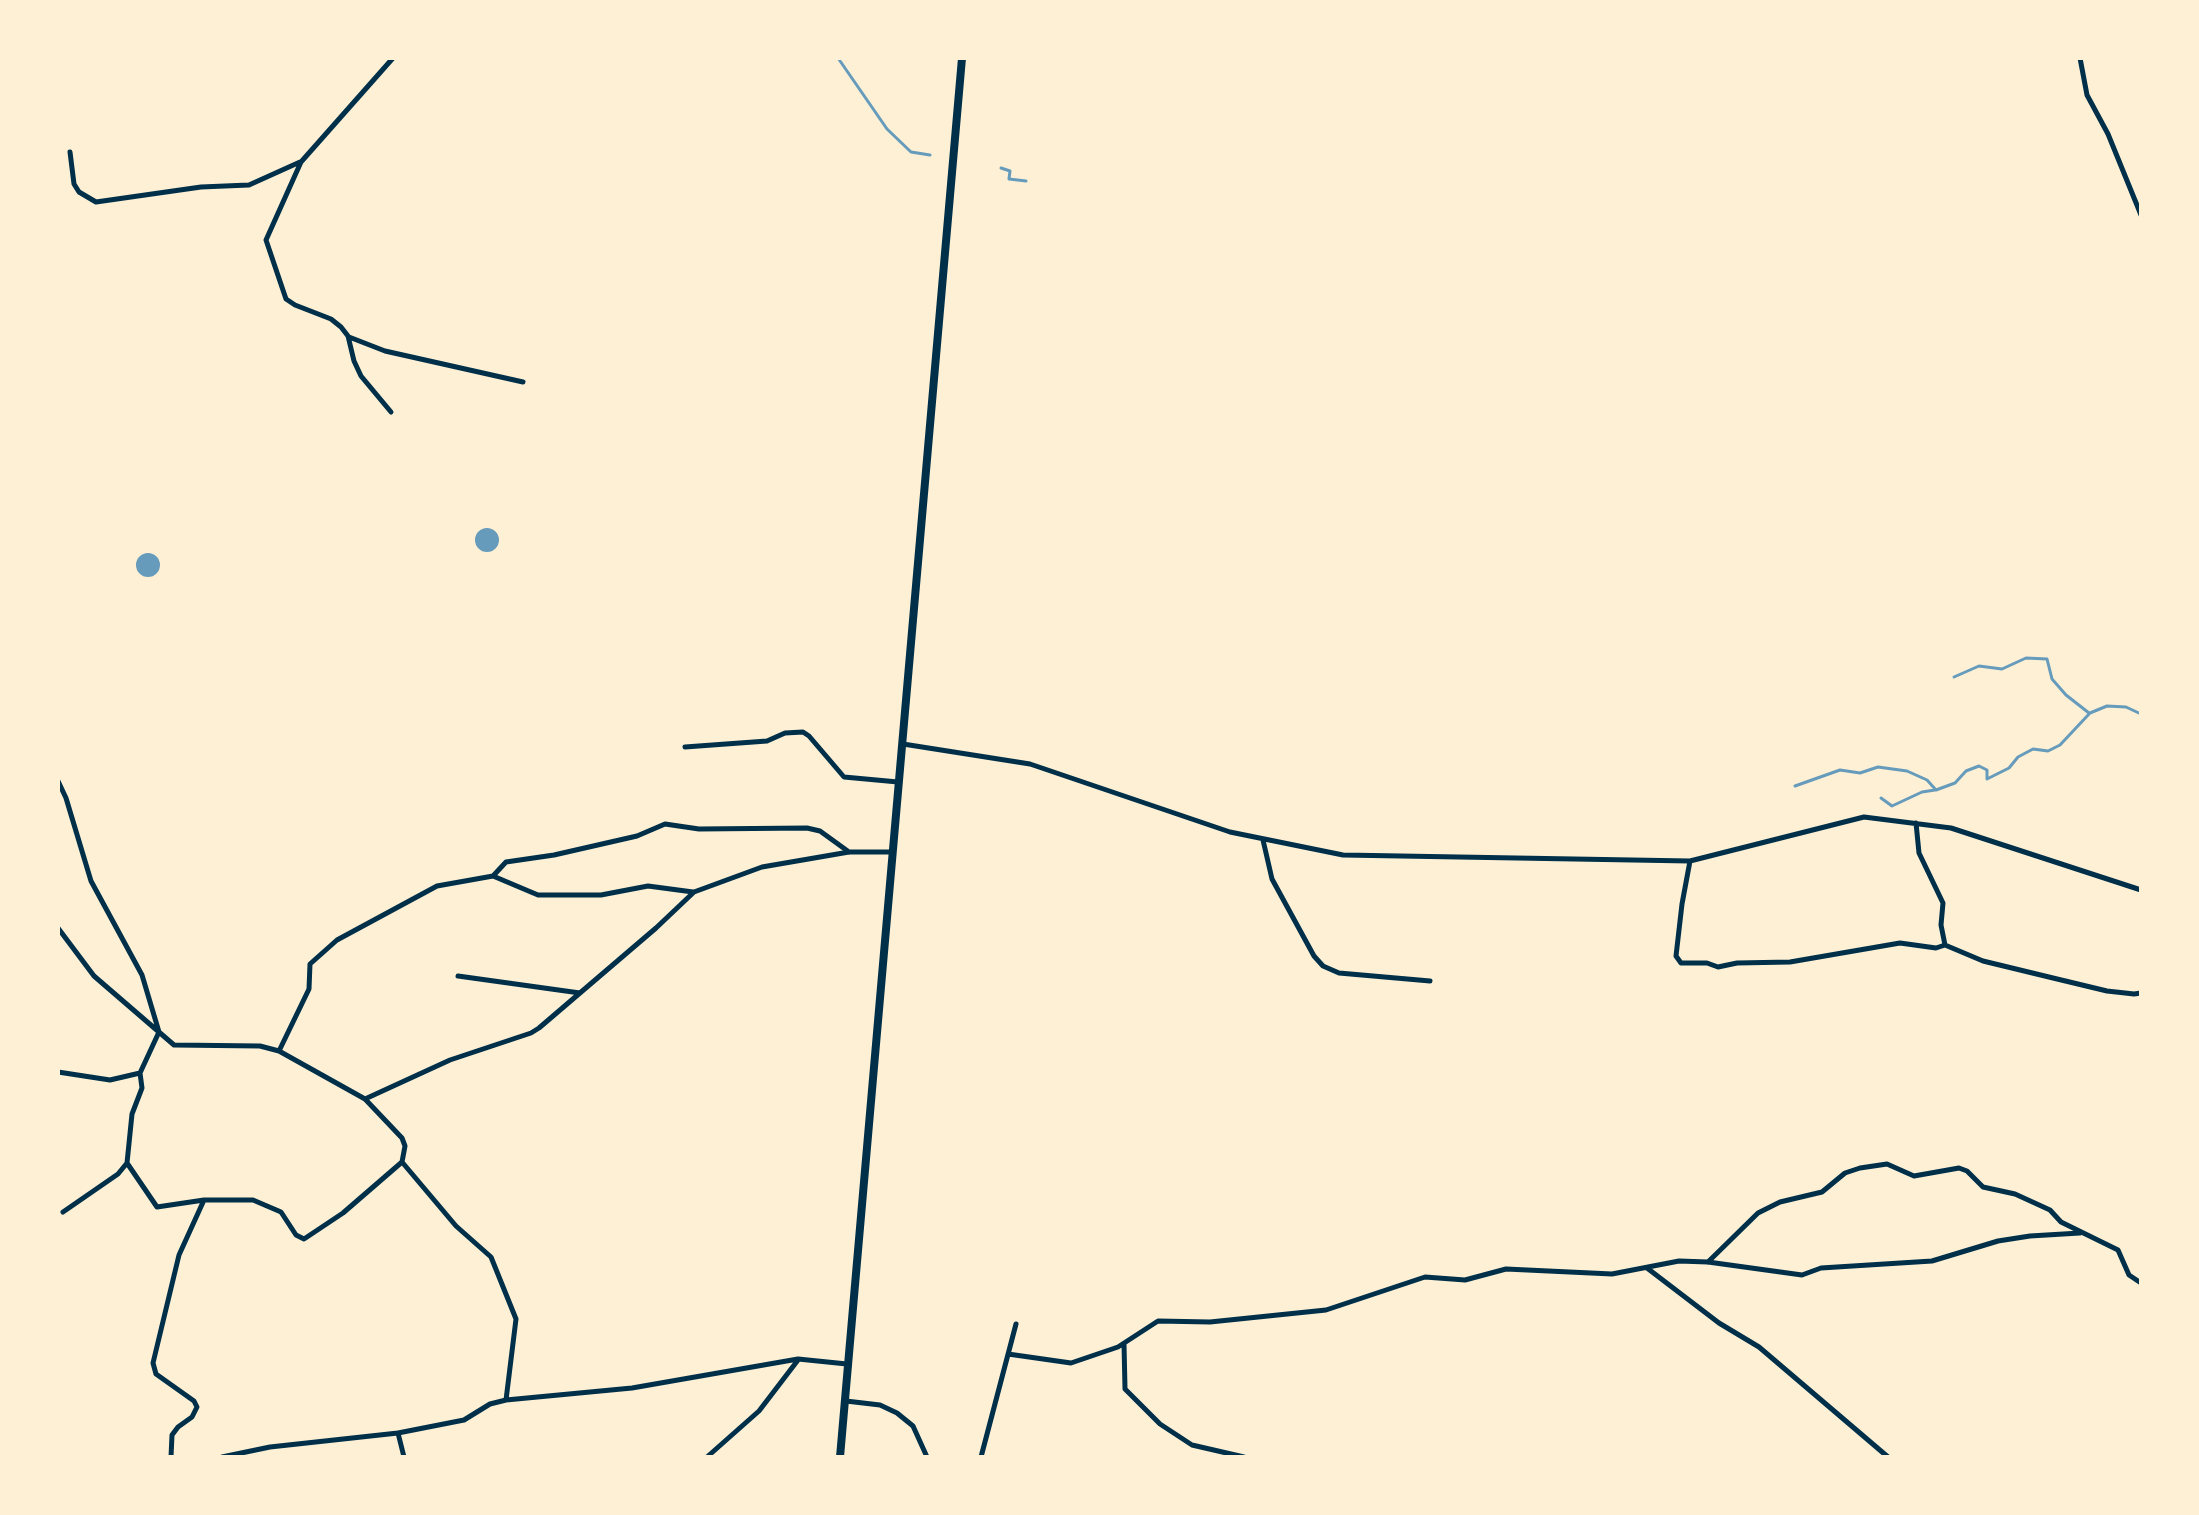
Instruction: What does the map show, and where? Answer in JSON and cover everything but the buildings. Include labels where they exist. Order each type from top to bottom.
[{"type":"main road","points":[[840,1457],[962,58]]},
{"type":"street","points":[[393,58],[301,162],[266,240],[286,299],[331,319],[348,336],[385,351],[523,382]]},
{"type":"street","points":[[2080,58],[2087,95],[2108,134],[2141,215]]},
{"type":"street","points":[[70,152],[74,184],[88,200],[96,202],[201,187],[249,185],[301,162]]},
{"type":"street","points":[[348,336],[361,376],[391,412]]},
{"type":"street","points":[[685,747],[767,741],[785,733],[803,732],[844,777],[898,782]]},
{"type":"street","points":[[903,744],[1030,764],[1230,832],[1358,856],[1690,861],[1864,817],[1951,828],[2141,890]]},
{"type":"street","points":[[58,781],[91,881],[142,975],[159,1032],[140,1073],[142,1088],[132,1114],[127,1163],[118,1174],[63,1212]]},
{"type":"street","points":[[1916,823],[1919,853],[1943,903],[1941,925],[1945,945]]},
{"type":"street","points":[[493,876],[506,862],[554,855],[637,836],[665,824],[699,829],[807,828],[820,831],[849,852]]},
{"type":"street","points":[[1263,840],[1272,879],[1314,956],[1323,966],[1339,973],[1430,981]]},
{"type":"street","points":[[365,1099],[450,1060],[531,1033],[581,993],[694,892],[762,867],[849,852],[892,852]]},
{"type":"street","points":[[1690,861],[1676,956],[1681,963],[1707,963],[1718,967],[1737,963],[1801,961],[1900,943],[1936,948],[1945,945],[1983,961],[2107,991],[2141,993]]},
{"type":"street","points":[[279,1051],[309,989],[310,964],[337,940],[437,886],[493,876],[538,895],[601,895],[648,886],[694,892]]},
{"type":"street","points":[[58,928],[94,976],[170,1043],[179,1047],[254,1045],[279,1051],[365,1099],[402,1138],[405,1146],[402,1162],[343,1213],[304,1239],[296,1235],[281,1212],[253,1200],[204,1200],[157,1207],[127,1163]]},
{"type":"street","points":[[458,976],[581,993]]},
{"type":"street","points":[[58,1072],[110,1080],[140,1073]]},
{"type":"street","points":[[402,1162],[456,1226],[488,1252],[493,1263],[516,1319],[506,1400]]},
{"type":"street","points":[[1708,1262],[1758,1213],[1780,1202],[1822,1192],[1845,1173],[1887,1164],[1914,1176],[1959,1168],[1967,1171],[1983,1187],[2015,1194],[2050,1210],[2061,1222],[2118,1250],[2129,1275],[2141,1283]]},
{"type":"street","points":[[171,1457],[174,1431],[192,1417],[197,1407],[156,1374],[153,1363],[179,1255],[204,1200]]},
{"type":"street","points":[[1008,1354],[1071,1363],[1124,1344],[1158,1321],[1210,1322],[1326,1310],[1425,1277],[1458,1281],[1506,1269],[1605,1274],[1679,1261],[1802,1275],[1821,1268],[1932,1261],[1998,1241],[2080,1233]]},
{"type":"street","points":[[1646,1267],[1719,1323],[1759,1347],[1888,1457]]},
{"type":"street","points":[[981,1457],[1016,1324]]},
{"type":"street","points":[[1124,1344],[1125,1389],[1160,1424],[1192,1445],[1244,1457]]},
{"type":"street","points":[[222,1457],[270,1447],[398,1433],[464,1420],[490,1404],[506,1400],[632,1388],[798,1359],[847,1364]]},
{"type":"street","points":[[707,1457],[759,1411],[798,1359]]},
{"type":"street","points":[[845,1401],[880,1405],[897,1413],[913,1426],[927,1457]]},
{"type":"street","points":[[398,1433],[404,1457]]},
{"type":"water","points":[[487,528],[495,532],[499,540],[495,548],[487,552],[479,548],[475,540],[479,532]]},
{"type":"water","points":[[148,553],[159,560],[160,565],[153,576],[148,577],[137,570],[136,565],[143,554]]},
{"type":"waterway","points":[[838,58],[887,129],[911,152],[930,155]]},
{"type":"waterway","points":[[1001,168],[1010,171],[1009,179],[1026,181]]},
{"type":"waterway","points":[[1954,677],[1979,666],[2002,669],[2026,658],[2047,659],[2052,679],[2089,713]]},
{"type":"waterway","points":[[1795,786],[1840,770],[1860,773],[1878,767],[1907,771],[1927,780],[1936,790],[1955,783],[1966,771],[1979,766],[1987,770],[1987,779],[2009,768],[2018,757],[2033,749],[2048,751],[2060,745],[2090,713],[2107,706],[2126,707],[2141,714]]},
{"type":"waterway","points":[[1881,798],[1892,806],[1922,792],[1935,790]]}]
